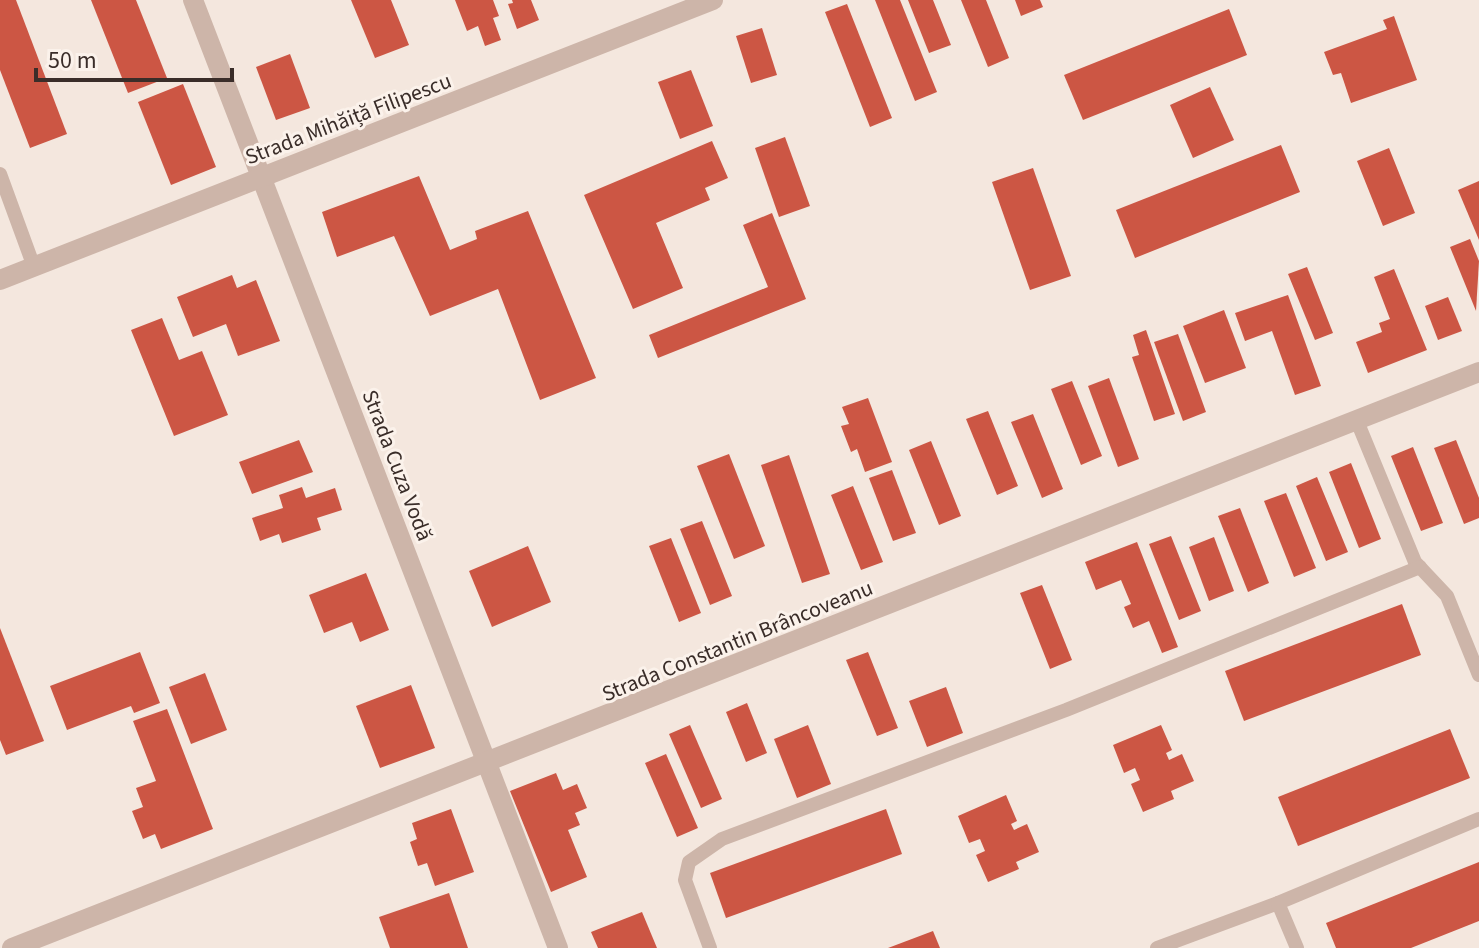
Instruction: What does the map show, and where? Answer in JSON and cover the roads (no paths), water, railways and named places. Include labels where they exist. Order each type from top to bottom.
[{"type":"street","name":"Strada Cuza Vodă","points":[[193,0],[558,948]]},
{"type":"street","name":"Strada Mihăiță Filipescu","points":[[0,280],[713,0]]},
{"type":"street","name":"Strada Constantin Brâncoveanu","points":[[12,948],[1479,372]]},
{"type":"lane","points":[[0,174],[34,267]]},
{"type":"lane","points":[[1357,421],[1420,567],[1447,596],[1479,675]]},
{"type":"lane","points":[[710,948],[685,880],[689,862],[722,839],[1066,710],[1420,567]]},
{"type":"lane","points":[[1157,948],[1278,903],[1479,819]]},
{"type":"lane","points":[[1278,903],[1297,948]]}]
